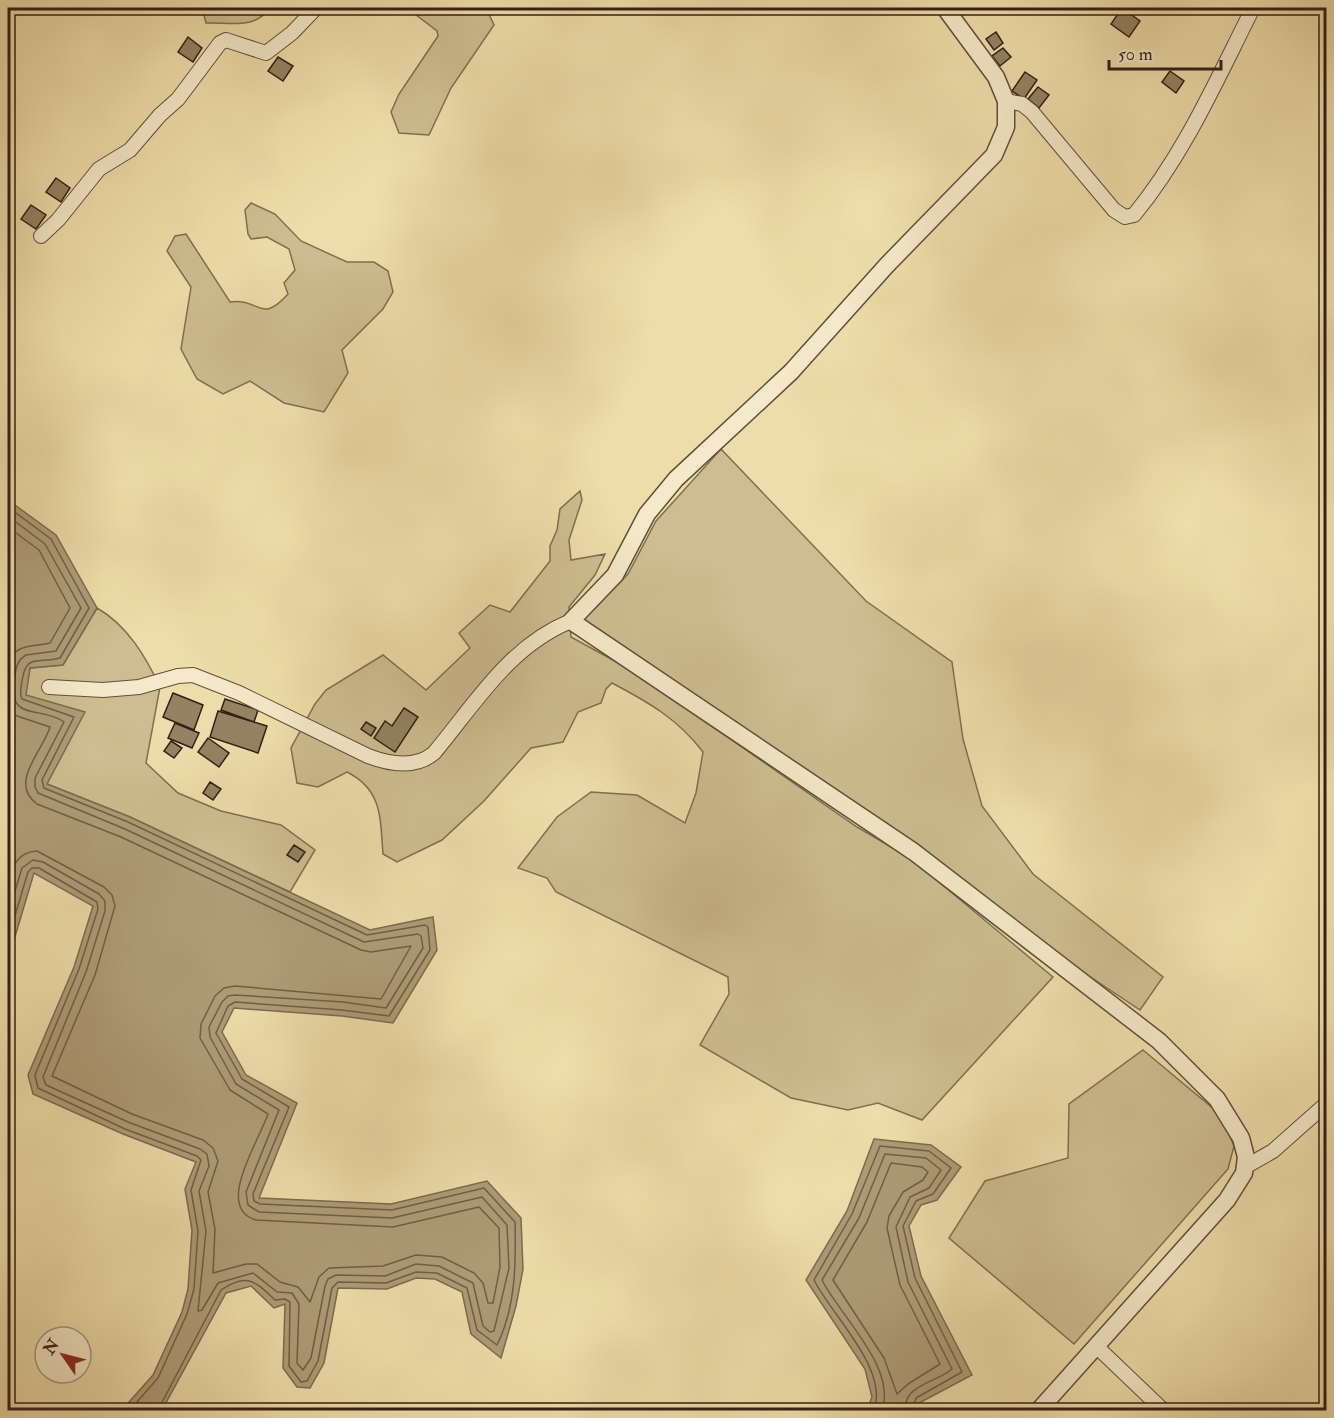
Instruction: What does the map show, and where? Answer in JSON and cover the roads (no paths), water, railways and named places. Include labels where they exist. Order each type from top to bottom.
[{"type":"street","points":[[41,236],[58,220],[99,169],[130,150],[160,115],[178,99],[220,43],[226,40],[266,53],[292,33],[316,8]]},
{"type":"street","points":[[49,687],[103,690],[139,687],[178,676],[193,675],[239,693],[368,756],[387,762],[419,762],[434,753],[516,655],[541,635],[571,621],[615,575],[648,514],[676,479],[791,372],[887,265],[994,155],[1006,127],[1006,101],[996,77],[945,8]]},
{"type":"street","points":[[1006,101],[1022,104],[1032,112],[1114,210],[1125,217],[1134,215],[1169,167],[1195,124],[1253,8]]},
{"type":"street","points":[[571,621],[914,852],[1127,1014],[1195,1074],[1217,1099],[1241,1138],[1246,1157],[1245,1167],[1240,1182],[1227,1200],[1040,1410]]},
{"type":"street","points":[[1245,1167],[1273,1151],[1326,1104]]},
{"type":"street","points":[[1097,1347],[1163,1410]]},
{"type":"water","points":[[8,500],[56,535],[97,608],[63,665],[30,668],[26,695],[85,712],[47,784],[130,817],[370,930],[433,917],[437,950],[393,1023],[342,1016],[234,1008],[222,1032],[246,1075],[297,1103],[259,1198],[391,1204],[487,1181],[521,1218],[523,1269],[516,1306],[501,1358],[471,1334],[462,1292],[435,1279],[416,1278],[387,1289],[338,1288],[324,1363],[310,1388],[297,1387],[283,1368],[285,1304],[274,1308],[251,1286],[226,1293],[162,1410],[122,1410],[153,1375],[182,1312],[188,1289],[192,1230],[185,1189],[196,1162],[123,1134],[33,1094],[28,1075],[74,967],[93,906],[34,873],[8,960]]},
{"type":"water","points":[[874,1139],[931,1145],[961,1167],[937,1200],[921,1205],[909,1226],[921,1276],[972,1375],[919,1403],[920,1410],[867,1410],[872,1397],[865,1369],[806,1280],[847,1211]]}]
